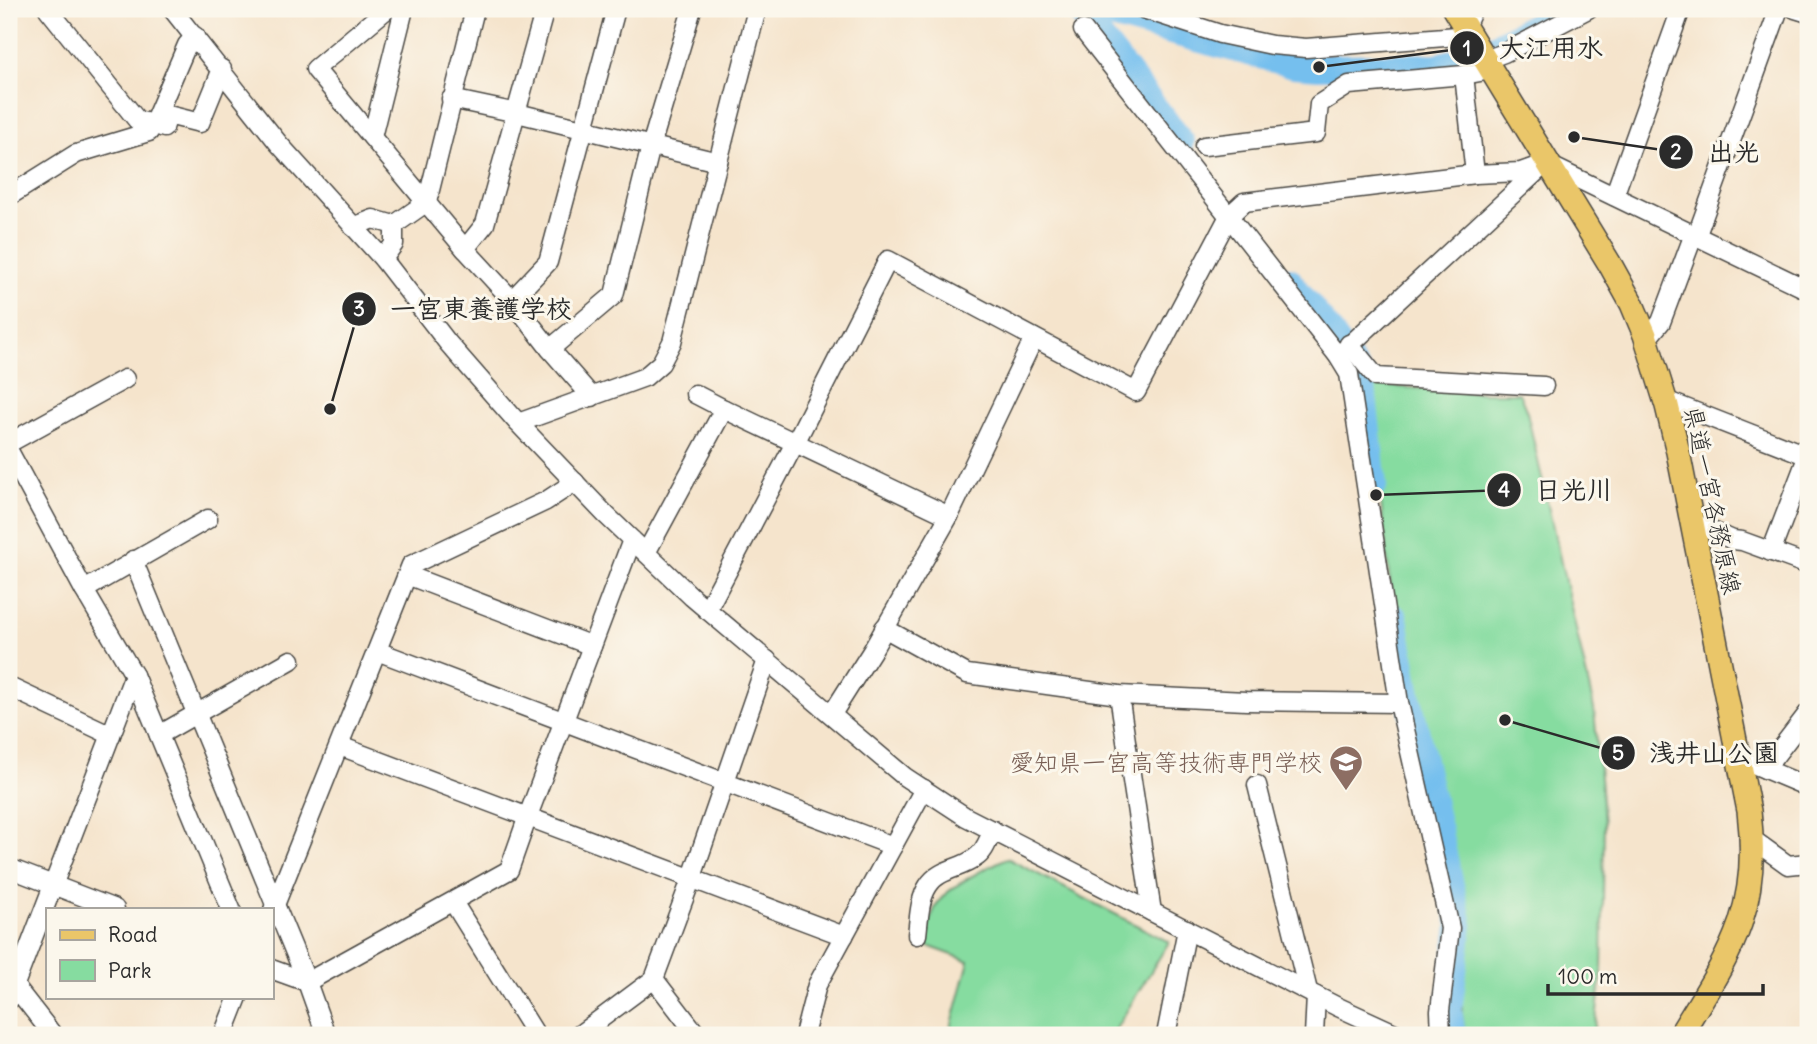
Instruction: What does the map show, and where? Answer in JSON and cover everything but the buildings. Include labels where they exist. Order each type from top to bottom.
[{"type":"main road","name":"県道一宮各務原線","points":[[1467,24],[1487,63],[1632,304],[1645,335],[1665,400],[1692,522],[1752,839],[1750,894],[1744,918],[1719,971],[1680,1035]]},
{"type":"street","points":[[48,9],[137,120],[164,128],[169,115],[200,123],[222,69]]},
{"type":"street","points":[[387,9],[315,69],[592,397]]},
{"type":"street","points":[[373,137],[404,9]]},
{"type":"street","points":[[394,225],[427,202],[475,9]]},
{"type":"street","points":[[465,249],[485,224],[545,9]]},
{"type":"street","points":[[512,300],[548,262],[616,9]]},
{"type":"street","points":[[550,349],[614,295],[651,146],[692,9]]},
{"type":"street","points":[[518,423],[645,377],[661,363],[673,342],[757,9]]},
{"type":"street","points":[[1143,9],[1220,34],[1272,45],[1306,48],[1467,24]]},
{"type":"street","points":[[1204,146],[1316,133],[1319,104],[1349,85],[1464,75],[1588,9]]},
{"type":"street","points":[[1614,195],[1681,9]]},
{"type":"street","points":[[1645,335],[1651,334],[1661,322],[1694,234],[1699,229],[1779,9]]},
{"type":"street","points":[[1795,9],[1808,13]]},
{"type":"street","points":[[176,13],[279,144],[383,259],[448,343],[518,423],[632,540],[707,610],[905,777],[967,817],[1312,994],[1399,1035]]},
{"type":"street","points":[[1083,30],[1229,216],[1343,350],[1376,377],[1544,386]]},
{"type":"street","points":[[17,191],[76,154],[149,132],[187,45],[195,36]]},
{"type":"street","points":[[1464,75],[1475,174]]},
{"type":"street","points":[[452,99],[718,162]]},
{"type":"street","points":[[1343,350],[1546,163]]},
{"type":"street","points":[[707,610],[888,260],[1136,392],[1229,216],[1244,202],[1254,200],[1475,174],[1521,172],[1546,163],[1808,290]]},
{"type":"street","points":[[353,227],[373,219],[394,225]]},
{"type":"street","points":[[383,259],[394,244],[394,225]]},
{"type":"street","points":[[832,714],[948,516],[1034,338]]},
{"type":"street","points":[[1343,350],[1349,374],[1399,703],[1450,928],[1440,1011],[1441,1035]]},
{"type":"street","points":[[9,443],[125,379]]},
{"type":"street","points":[[695,394],[948,516]]},
{"type":"street","points":[[1665,400],[1808,456],[1771,552]]},
{"type":"street","points":[[646,553],[724,409]]},
{"type":"street","points":[[9,451],[84,590],[134,675],[231,908]]},
{"type":"street","points":[[326,1035],[307,982],[273,910],[411,565],[546,501],[575,482]]},
{"type":"street","points":[[84,590],[208,519]]},
{"type":"street","points":[[1692,522],[1733,540],[1808,565]]},
{"type":"street","points":[[273,970],[307,982],[509,870],[632,540]]},
{"type":"street","points":[[133,560],[197,713],[272,908]]},
{"type":"street","points":[[407,575],[592,646]]},
{"type":"street","points":[[884,628],[967,674],[1119,695],[1246,701],[1399,703]]},
{"type":"street","points":[[377,651],[893,846]]},
{"type":"street","points":[[159,735],[290,660]]},
{"type":"street","points":[[579,1035],[654,979],[725,784],[773,665]]},
{"type":"street","points":[[54,1035],[11,988],[134,675]]},
{"type":"street","points":[[9,688],[111,735]]},
{"type":"street","points":[[1119,695],[1152,912]]},
{"type":"street","points":[[1765,769],[1808,713]]},
{"type":"street","points":[[340,746],[844,936]]},
{"type":"street","points":[[1738,758],[1808,787]]},
{"type":"street","points":[[1257,785],[1312,994],[1314,1035]]},
{"type":"street","points":[[804,1035],[817,985],[924,789]]},
{"type":"street","points":[[917,934],[923,897],[929,883],[940,874],[975,859],[984,850],[993,830]]},
{"type":"street","points":[[1752,839],[1788,865],[1808,863]]},
{"type":"street","points":[[9,868],[112,908]]},
{"type":"street","points":[[453,902],[536,1035]]},
{"type":"street","points":[[1166,1035],[1187,929]]},
{"type":"street","points":[[654,979],[697,1035]]},
{"type":"street","points":[[223,1035],[238,998]]},
{"type":"green space","points":[[1368,385],[1519,393],[1527,412],[1594,709],[1604,824],[1602,973],[1594,1035],[1465,1035],[1462,1014],[1462,925],[1417,731],[1389,575]]},
{"type":"green space","points":[[1007,858],[1169,942],[1112,1035],[949,1035],[969,961],[925,945],[931,917],[938,903],[951,890]]},
{"type":"waterway","points":[[1078,9],[1182,142]]},
{"type":"waterway","points":[[1085,9],[1293,65],[1319,67],[1437,66],[1458,61],[1499,44],[1565,9]]},
{"type":"waterway","points":[[9,172],[17,187]]},
{"type":"waterway","points":[[1289,280],[1328,329],[1362,379],[1374,486]]},
{"type":"waterway","points":[[1395,618],[1406,685],[1460,925],[1449,1010],[1453,1035]]},
{"type":"place","name":"大江用水","points":[[1319,67]]},
{"type":"place","name":"出光","points":[[1574,137]]},
{"type":"place","name":"一宮東養護学校","points":[[330,409]]},
{"type":"place","name":"日光川","points":[[1376,495]]},
{"type":"place","name":"浅井山公園","points":[[1505,720]]},
{"type":"place","name":"愛知県一宮高等技術専門学校","points":[[1346,792]]}]
